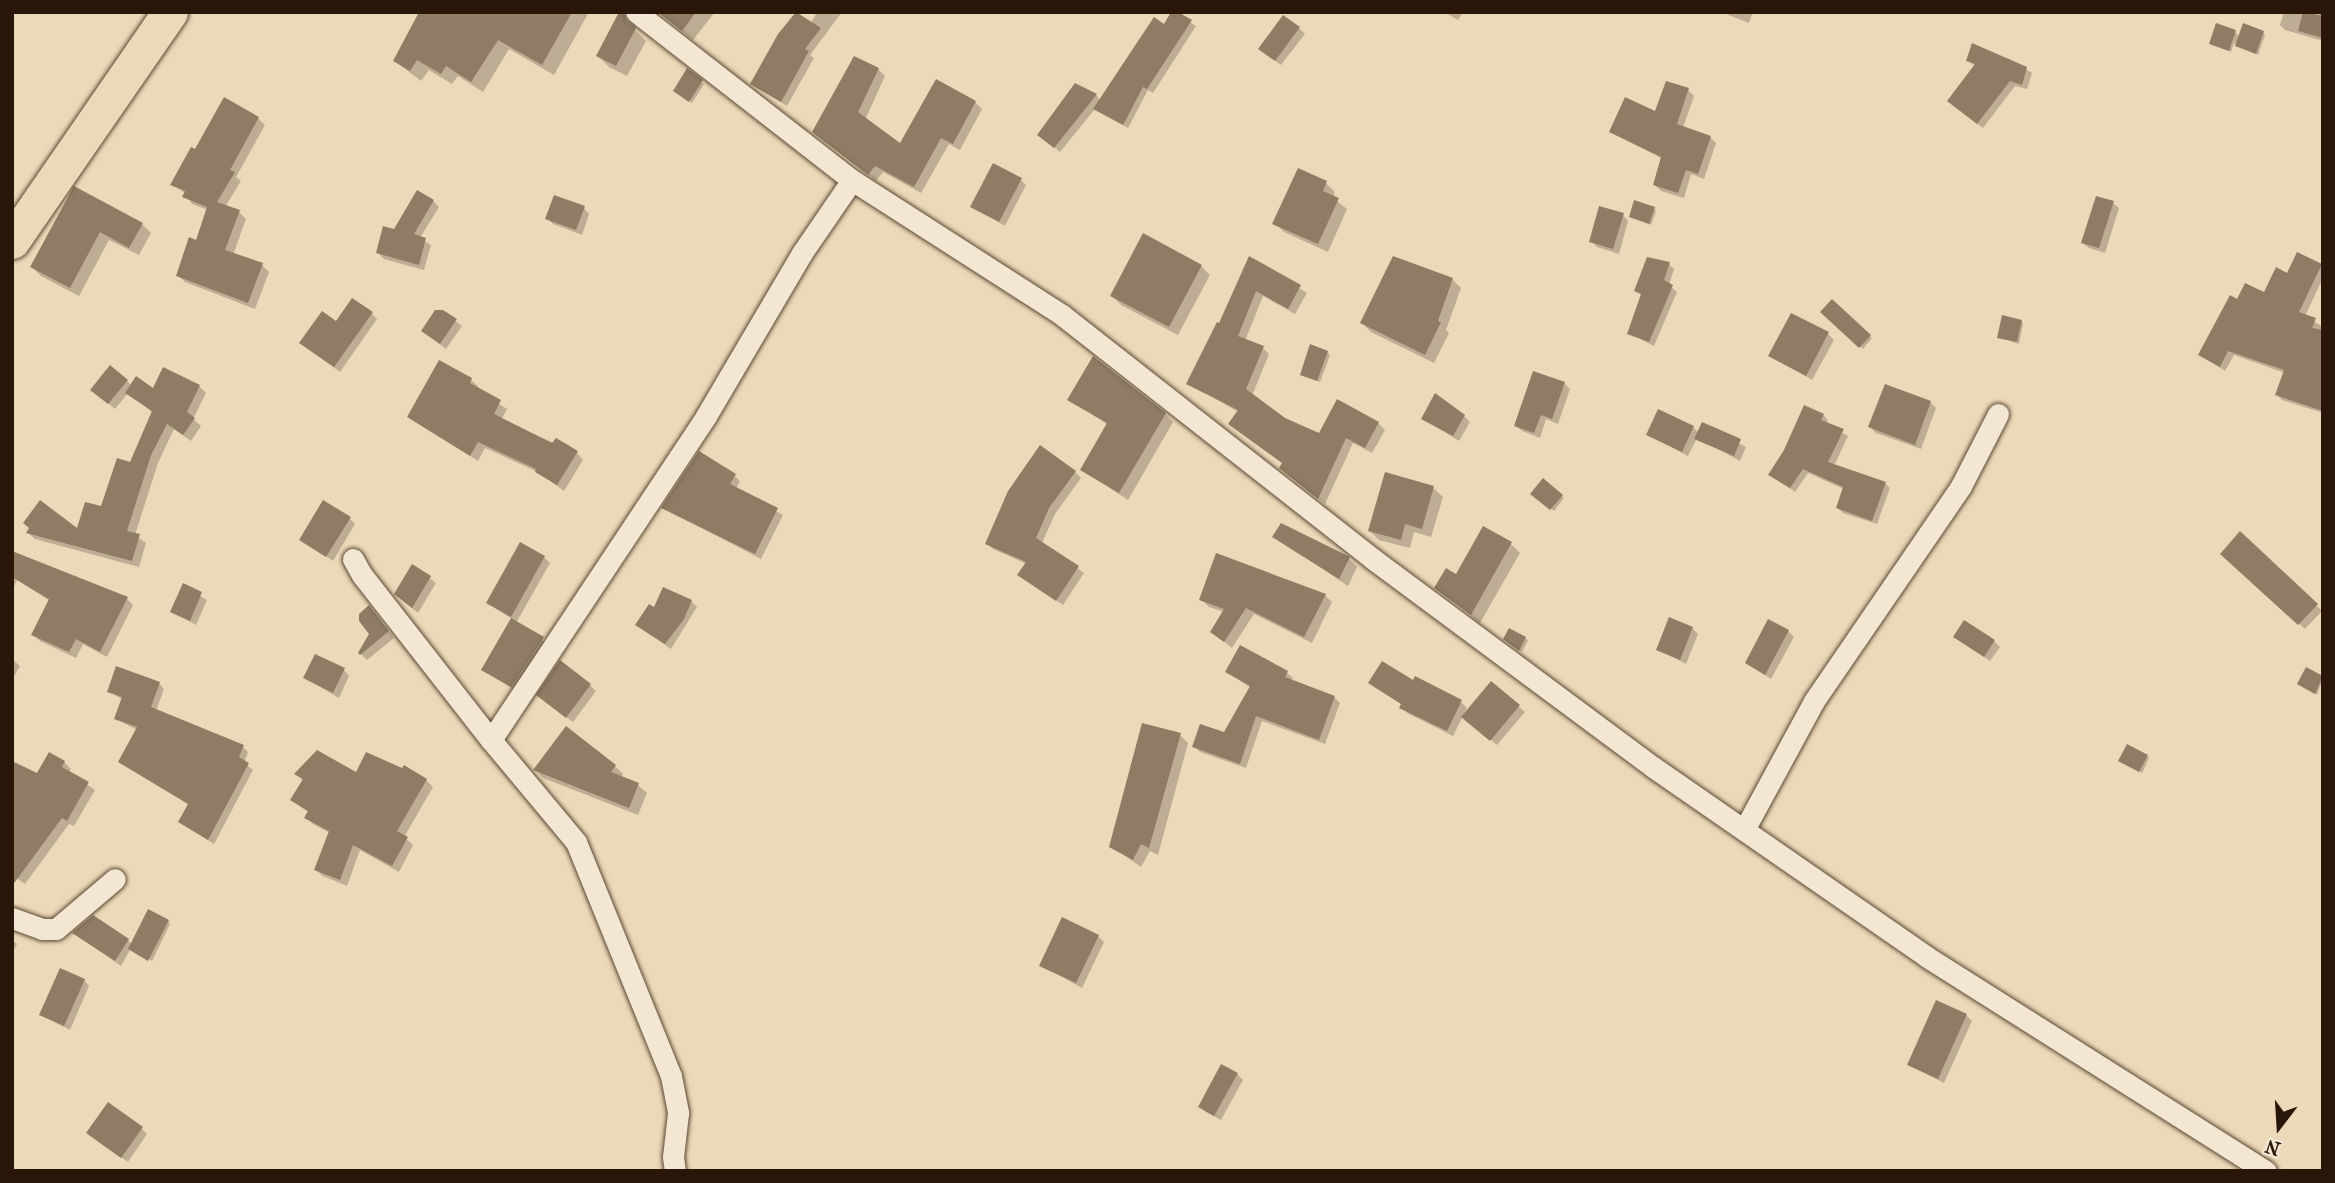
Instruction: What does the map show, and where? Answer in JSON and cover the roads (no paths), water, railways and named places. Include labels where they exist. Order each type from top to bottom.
[{"type":"highway","points":[[12,241],[170,12]]},
{"type":"street","points":[[636,12],[852,180],[1062,315],[1373,559],[1653,767],[1927,957],[2266,1171]]},
{"type":"street","points":[[491,740],[706,416],[802,253],[852,180]]},
{"type":"street","points":[[1744,830],[1814,701],[1961,486],[1998,414]]},
{"type":"street","points":[[353,559],[362,575],[491,740],[576,842],[671,1076],[678,1112],[673,1157],[675,1171]]},
{"type":"street","points":[[12,918],[42,929],[56,929],[115,879]]}]
